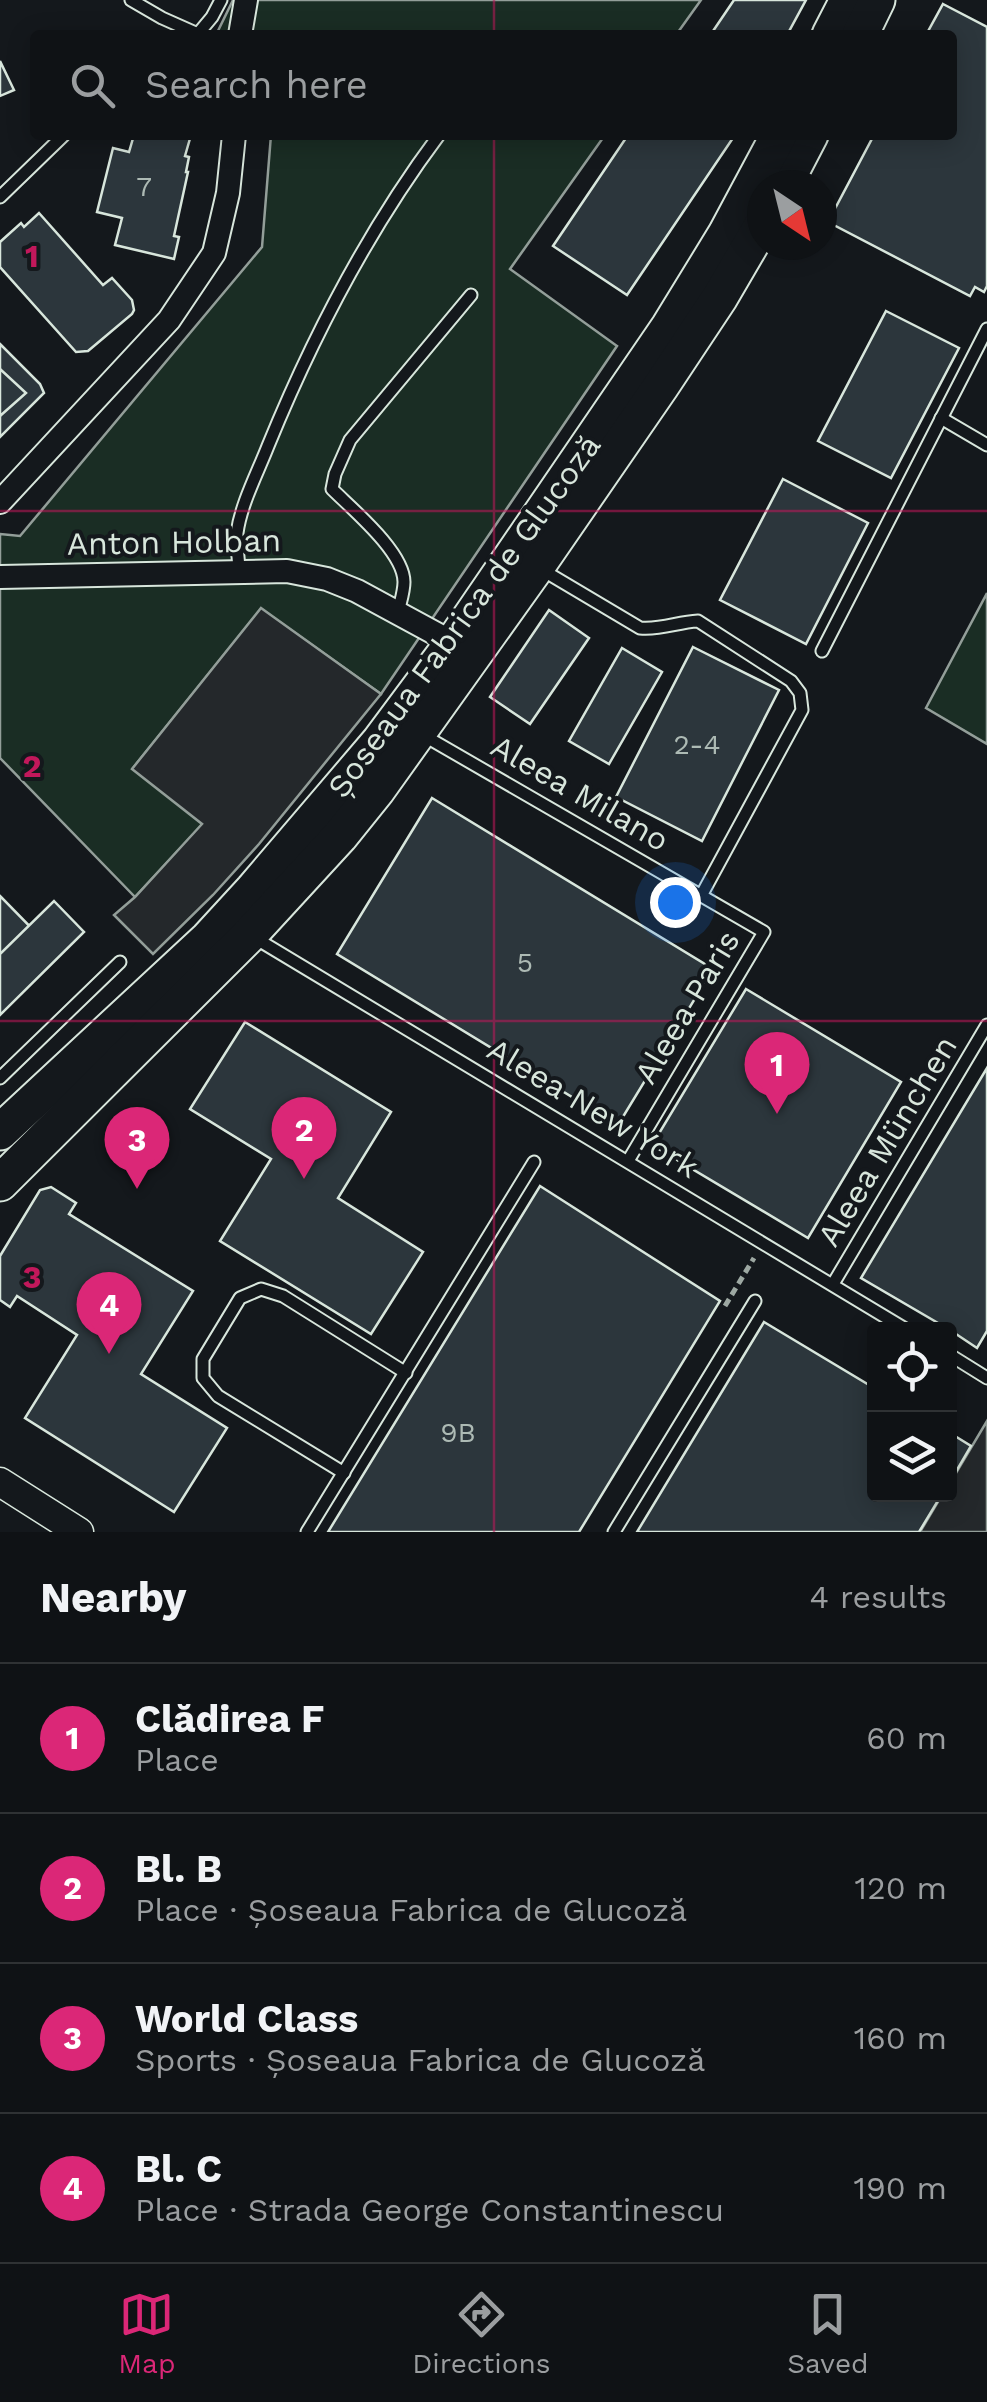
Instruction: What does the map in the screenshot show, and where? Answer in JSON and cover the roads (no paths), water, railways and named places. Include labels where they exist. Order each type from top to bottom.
[{"type":"main road","points":[[833,30],[848,0]]},
{"type":"main road","points":[[862,30],[877,0]]},
{"type":"main road","name":"Șoseaua Fabrica de Glucoză","points":[[0,1132],[194,952],[254,890],[380,741],[453,643],[668,327],[718,249],[776,140]]},
{"type":"main road","points":[[792,170],[807,140]]},
{"type":"main road","name":"Șoseaua Fabrica de Glucoză","points":[[0,1183],[249,935],[340,836],[420,733],[537,566],[747,250]]},
{"type":"street","points":[[241,30],[246,0]]},
{"type":"street","points":[[0,502],[169,320],[214,253],[228,193],[233,140]]},
{"type":"street","name":"Anton Holban","points":[[0,576],[287,571],[327,579],[357,591],[453,643]]},
{"type":"street","points":[[0,1482],[79,1532]]},
{"type":"lane","points":[[132,0],[187,30]]},
{"type":"lane","points":[[202,30],[220,0]]},
{"type":"lane","points":[[0,197],[59,140]]},
{"type":"lane","points":[[240,572],[237,534],[248,494],[289,396],[348,275],[406,179],[435,140]]},
{"type":"lane","points":[[398,613],[404,582],[402,569],[393,553],[332,489],[335,474],[350,440],[471,294]]},
{"type":"lane","points":[[822,652],[987,329]]},
{"type":"lane","points":[[942,418],[987,445]]},
{"type":"lane","points":[[537,566],[640,628],[659,630],[698,620],[790,682],[800,694],[802,710],[701,896]]},
{"type":"lane","name":"Aleea Milano","points":[[420,733],[764,932]]},
{"type":"lane","name":"Aleea Paris","points":[[628,1161],[764,932]]},
{"type":"lane","name":"Aleea New York","points":[[249,935],[894,1322]]},
{"type":"lane","points":[[0,1078],[120,962]]},
{"type":"lane","name":"Aleea München","points":[[834,1284],[987,1025]]},
{"type":"lane","points":[[307,1532],[534,1162]]},
{"type":"lane","points":[[344,1473],[218,1396],[203,1378],[203,1359],[240,1298],[261,1289],[284,1296],[406,1373]]},
{"type":"lane","points":[[614,1532],[755,1301]]},
{"type":"lane","points":[[957,1360],[987,1378]]},
{"type":"place","name":"Clădirea F","points":[[777,1114]]},
{"type":"place","name":"Bl. B","points":[[304,1179]]},
{"type":"place","name":"World Class","points":[[137,1189]]},
{"type":"place","name":"Bl. C","points":[[109,1354]]}]
